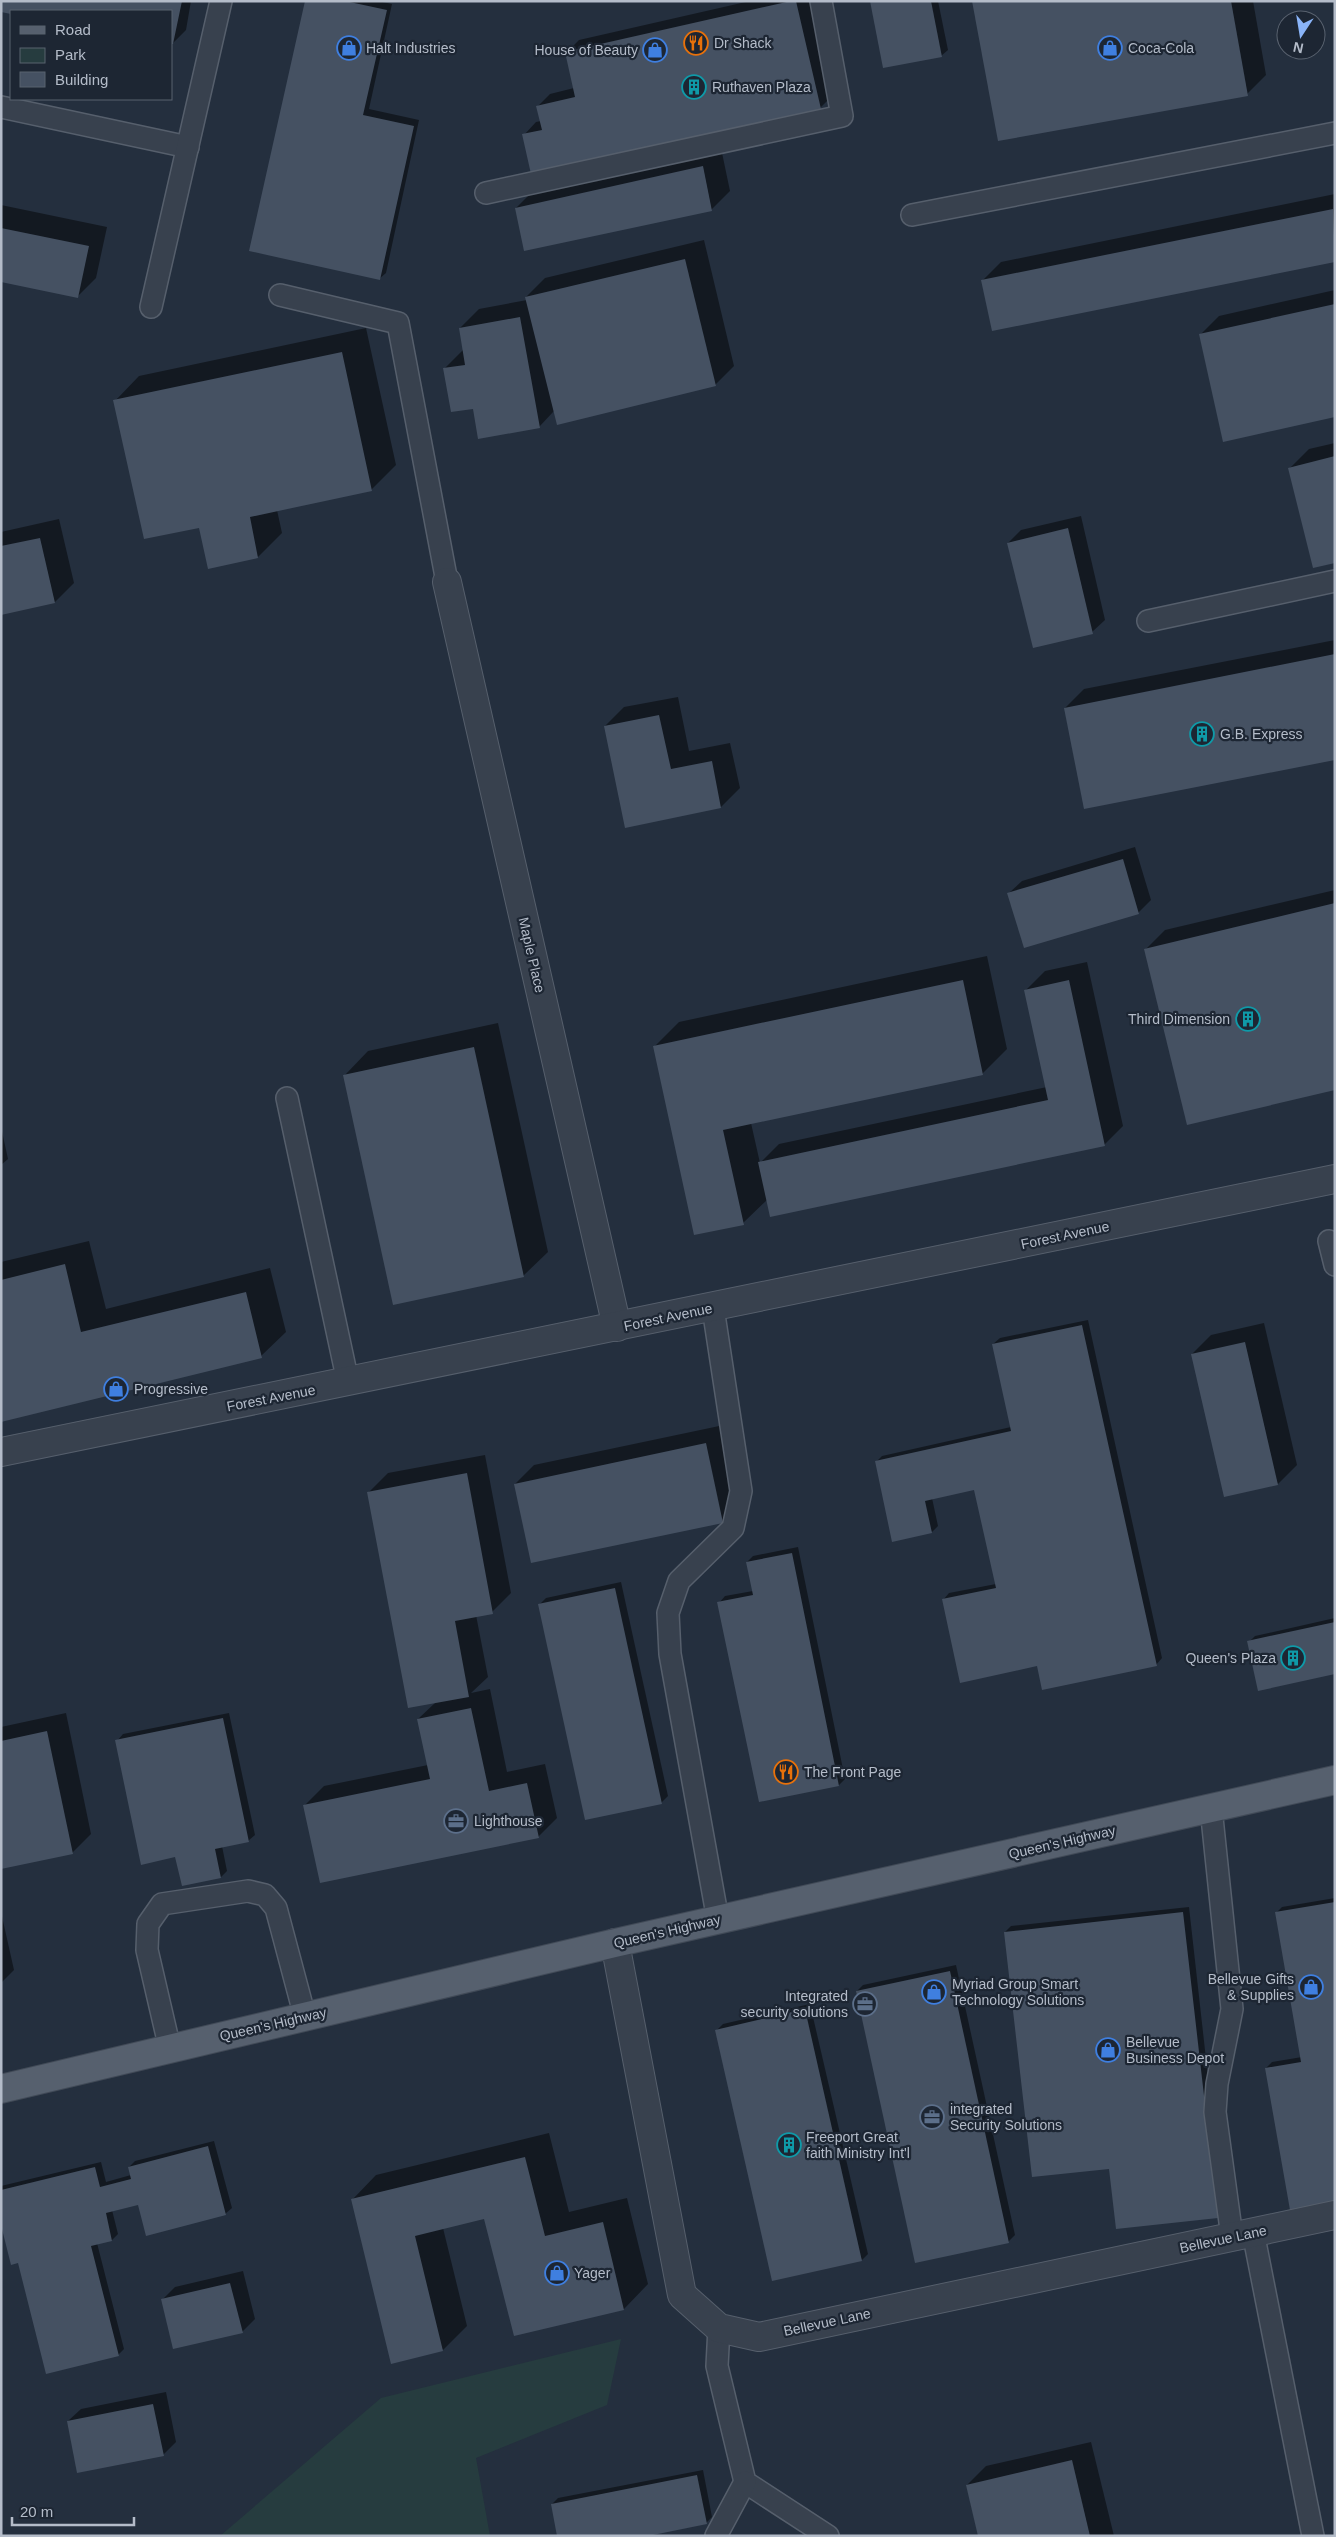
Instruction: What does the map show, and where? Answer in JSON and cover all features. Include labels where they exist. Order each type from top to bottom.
[{"type":"main road","name":"Queen's Highway","points":[[1,2089],[615,1943],[1335,1780]]},
{"type":"street","name":"Maple Place","points":[[447,582],[617,1328]]},
{"type":"street","name":"Forest Avenue","points":[[1,1452],[617,1328],[1335,1179]]},
{"type":"street","name":"Bellevue Lane","points":[[615,1943],[682,2296],[719,2328],[759,2337],[1335,2215]]},
{"type":"lane","points":[[151,307],[221,1]]},
{"type":"lane","points":[[486,193],[842,116],[820,1]]},
{"type":"lane","points":[[1,107],[188,147]]},
{"type":"lane","points":[[912,215],[1335,133]]},
{"type":"lane","points":[[280,295],[398,322],[447,582]]},
{"type":"lane","points":[[1148,621],[1335,581]]},
{"type":"lane","points":[[287,1098],[348,1382]]},
{"type":"lane","points":[[1329,1241],[1335,1265]]},
{"type":"lane","points":[[712,1308],[742,1492],[733,1528],[679,1581],[668,1613],[670,1654],[718,1920]]},
{"type":"lane","points":[[1211,1808],[1232,2009],[1217,2084],[1215,2112],[1313,2536]]},
{"type":"lane","points":[[170,2048],[147,1950],[148,1924],[162,1904],[248,1891],[265,1895],[276,1908],[305,2017]]},
{"type":"lane","points":[[716,2536],[745,2482],[718,2366],[719,2328]]},
{"type":"lane","points":[[745,2482],[828,2536]]},
{"type":"green space","points":[[621,2339],[607,2405],[476,2458],[490,2536],[220,2536],[381,2398]]},
{"type":"building","points":[[1,1],[182,1],[173,44],[172,10],[10,10],[10,14],[1,12]]},
{"type":"building","points":[[305,1],[345,1],[387,10],[363,115],[414,126],[380,280],[249,251]]},
{"type":"building","name":"Ruthaven Plaza","points":[[796,1],[821,109],[531,174],[522,134],[542,130],[536,106],[575,97],[565,52]]},
{"type":"building","points":[[870,1],[931,1],[942,57],[883,68]]},
{"type":"building","name":"Coca-Cola","points":[[972,1],[1231,1],[1248,96],[998,141]]},
{"type":"building","points":[[703,166],[712,211],[524,251],[515,208]]},
{"type":"building","points":[[1333,209],[1335,262],[992,331],[981,280]]},
{"type":"building","points":[[1,228],[89,246],[78,298],[1,282]]},
{"type":"building","points":[[685,259],[716,386],[557,425],[525,297]]},
{"type":"building","points":[[1335,304],[1335,417],[1223,442],[1199,334]]},
{"type":"building","points":[[520,317],[540,428],[478,439],[473,409],[451,412],[443,368],[465,365],[459,328]]},
{"type":"building","points":[[342,352],[372,491],[250,517],[258,558],[208,569],[199,528],[144,539],[113,400]]},
{"type":"building","points":[[1335,456],[1335,563],[1313,568],[1288,468]]},
{"type":"building","points":[[1068,528],[1093,634],[1033,648],[1007,543]]},
{"type":"building","points":[[40,538],[55,603],[1,615],[1,546]]},
{"type":"building","name":"G.B. Express","points":[[1335,654],[1335,760],[1084,809],[1064,708]]},
{"type":"building","points":[[659,715],[671,769],[712,761],[721,808],[625,828],[604,726]]},
{"type":"building","points":[[1123,859],[1139,914],[1024,948],[1007,893]]},
{"type":"building","name":"Third Dimension","points":[[1335,903],[1335,1090],[1187,1125],[1144,949]]},
{"type":"building","points":[[963,980],[983,1075],[723,1130],[744,1225],[694,1235],[653,1046]]},
{"type":"building","points":[[1069,980],[1105,1146],[770,1217],[758,1162],[1048,1100],[1024,990]]},
{"type":"building","points":[[474,1047],[524,1277],[393,1305],[343,1075]]},
{"type":"building","points":[[65,1264],[81,1332],[246,1292],[262,1358],[1,1422],[1,1280]]},
{"type":"building","points":[[1082,1325],[1157,1666],[1042,1690],[1037,1666],[960,1683],[942,1599],[996,1588],[974,1490],[925,1501],[932,1533],[892,1542],[875,1461],[1011,1431],[992,1344]]},
{"type":"building","points":[[1245,1342],[1278,1485],[1224,1497],[1191,1354]]},
{"type":"building","points":[[706,1443],[723,1523],[531,1563],[514,1484]]},
{"type":"building","points":[[467,1473],[493,1614],[455,1621],[469,1697],[408,1708],[367,1492]]},
{"type":"building","points":[[792,1553],[839,1786],[759,1802],[717,1602],[753,1595],[746,1562]]},
{"type":"building","points":[[615,1588],[662,1804],[585,1820],[538,1604]]},
{"type":"building","name":"Queen's Plaza","points":[[1335,1622],[1335,1674],[1258,1691],[1247,1641]]},
{"type":"building","points":[[471,1708],[489,1791],[527,1783],[539,1838],[320,1883],[303,1805],[430,1779],[417,1719]]},
{"type":"building","points":[[223,1718],[249,1842],[215,1849],[221,1878],[182,1886],[175,1857],[141,1865],[115,1740]]},
{"type":"building","points":[[47,1731],[73,1854],[1,1869],[1,1741]]},
{"type":"building","name":"Bellevue Gifts & Supplies","points":[[1335,1902],[1335,2203],[1290,2210],[1265,2068],[1301,2062],[1275,1912]]},
{"type":"building","name":"Bellevue Business Depot","points":[[1183,1912],[1218,2218],[1116,2229],[1109,2169],[1032,2177],[1004,1932]]},
{"type":"building","name":"integrated Security Solutions","points":[[950,1971],[1009,2243],[915,2263],[856,1991]]},
{"type":"building","name":"Freeport Great faith Ministry Int'l","points":[[805,2009],[862,2261],[772,2281],[715,2030]]},
{"type":"building","points":[[208,2146],[226,2215],[146,2236],[138,2205],[106,2213],[112,2241],[91,2246],[119,2356],[46,2374],[18,2263],[11,2265],[1,2225],[1,2190],[95,2167],[100,2187],[131,2179],[128,2167]]},
{"type":"building","name":"Yager","points":[[525,2157],[545,2236],[603,2222],[624,2310],[514,2336],[484,2219],[415,2236],[443,2351],[391,2364],[351,2199]]},
{"type":"building","points":[[230,2283],[243,2333],[173,2349],[161,2299]]},
{"type":"building","points":[[153,2404],[164,2456],[77,2473],[67,2421]]},
{"type":"building","points":[[1072,2460],[1090,2536],[978,2536],[966,2485]]},
{"type":"building","points":[[697,2475],[707,2524],[648,2536],[557,2536],[551,2504]]},
{"type":"place","name":"Dr Shack","points":[[696,43]]},
{"type":"place","name":"Halt Industries","points":[[349,48]]},
{"type":"place","name":"Coca-Cola","points":[[1110,48]]},
{"type":"place","name":"House of Beauty","points":[[655,50]]},
{"type":"place","name":"Ruthaven Plaza","points":[[694,87]]},
{"type":"place","name":"G.B. Express","points":[[1202,734]]},
{"type":"place","name":"Third Dimension","points":[[1248,1019]]},
{"type":"place","name":"Progressive","points":[[116,1389]]},
{"type":"place","name":"Queen's Plaza","points":[[1293,1658]]},
{"type":"place","name":"The Front Page","points":[[786,1772]]},
{"type":"place","name":"Lighthouse","points":[[456,1821]]},
{"type":"place","name":"Bellevue Gifts & Supplies","points":[[1311,1987]]},
{"type":"place","name":"Myriad Group Smart Technology Solutions","points":[[934,1992]]},
{"type":"place","name":"Integrated security solutions","points":[[865,2004]]},
{"type":"place","name":"Bellevue Business Depot","points":[[1108,2050]]},
{"type":"place","name":"integrated Security Solutions","points":[[932,2117]]},
{"type":"place","name":"Freeport Great faith Ministry Int'l","points":[[789,2145]]},
{"type":"place","name":"Yager","points":[[557,2273]]}]
